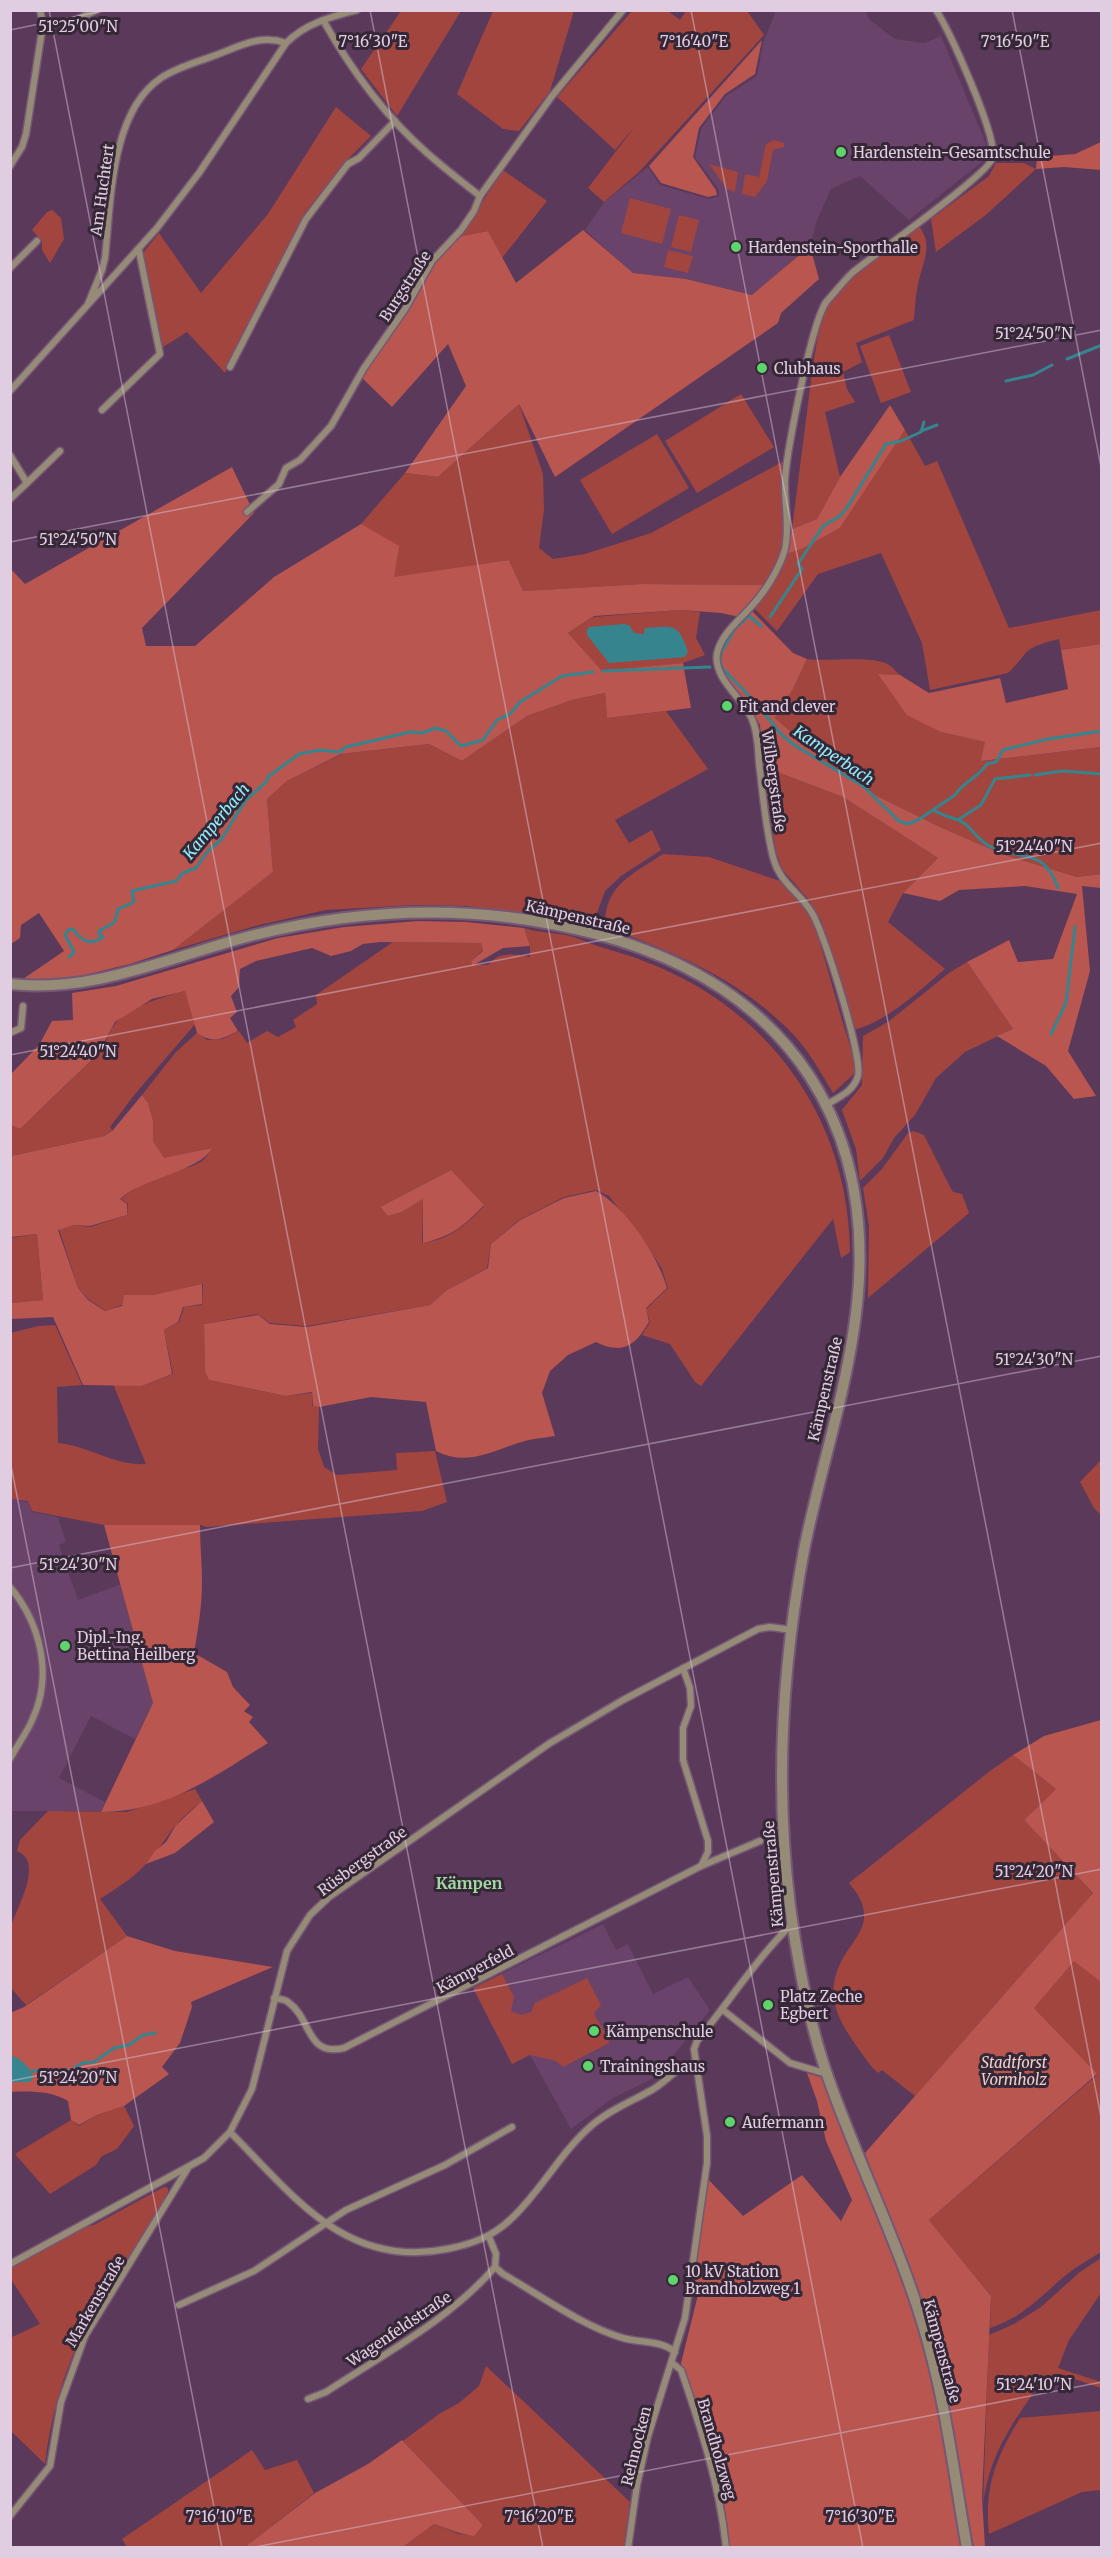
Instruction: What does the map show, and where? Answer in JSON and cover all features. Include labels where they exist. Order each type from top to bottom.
[{"type":"street","points":[[10,166],[22,147],[26,134],[43,24],[40,10]]},
{"type":"street","points":[[43,24],[71,22],[97,10]]},
{"type":"street","name":"Am Huchtert","points":[[10,391],[139,251],[199,173],[286,43],[298,32],[323,20],[357,10]]},
{"type":"street","name":"Burgstraße","points":[[247,512],[279,484],[286,468],[300,460],[332,426],[364,368],[405,309],[432,261],[474,211],[480,196],[552,96],[623,10]]},
{"type":"street","name":"Wilbergstraße","points":[[826,1105],[849,1091],[859,1074],[853,1037],[818,923],[806,903],[778,872],[768,832],[753,723],[722,676],[717,654],[733,626],[764,590],[775,573],[785,548],[787,521],[785,481],[788,457],[807,363],[823,306],[853,273],[949,199],[990,165],[993,157],[989,134],[969,81],[945,25],[936,10]]},
{"type":"street","points":[[323,20],[338,46],[395,121],[426,153],[480,196]]},
{"type":"street","name":"Am Huchtert","points":[[88,304],[104,264],[115,171],[121,141],[128,120],[144,94],[153,84],[173,71],[256,39],[274,39],[286,43]]},
{"type":"street","points":[[230,367],[306,219],[348,165],[359,158],[395,121]]},
{"type":"street","points":[[10,268],[37,241]]},
{"type":"street","points":[[102,410],[160,354],[139,251]]},
{"type":"street","points":[[10,500],[60,451]]},
{"type":"street","points":[[10,455],[27,483]]},
{"type":"street","name":"Kämpenstraße","points":[[10,984],[67,984],[113,977],[255,935],[348,916],[413,911],[466,912],[572,928],[627,943],[688,968],[734,996],[787,1044],[805,1068],[826,1105],[841,1139],[855,1190],[860,1248],[854,1328],[805,1548],[792,1630],[783,1732],[782,1785],[783,1836],[792,1923],[804,1989],[827,2074],[922,2324],[937,2380],[967,2547]]},
{"type":"street","points":[[10,1033],[21,1028],[23,1006]]},
{"type":"street","points":[[10,1587],[35,1628],[41,1653],[43,1676],[38,1707],[10,1759]]},
{"type":"street","name":"Rüsbergstraße","points":[[10,2264],[188,2168],[219,2145],[230,2132],[252,2089],[287,1951],[310,1915],[329,1897],[550,1743],[683,1668],[758,1629],[792,1630]]},
{"type":"street","points":[[683,1668],[690,1688],[691,1706],[683,1728],[683,1760],[708,1841],[708,1852],[701,1866]]},
{"type":"street","name":"Kämperfeld","points":[[274,1998],[287,2001],[301,2018],[316,2043],[324,2049],[331,2051],[344,2048],[701,1866],[760,1841]]},
{"type":"street","points":[[489,2237],[496,2254],[495,2267],[503,2274],[604,2330],[623,2338],[668,2346],[675,2352],[685,2318],[707,2163],[707,2136],[694,2049],[756,1964],[792,1923]]},
{"type":"street","points":[[723,2010],[790,2063],[827,2074]]},
{"type":"street","points":[[230,2132],[311,2214],[325,2224],[362,2243],[393,2251],[438,2251],[489,2237],[528,2202],[593,2124],[655,2088],[682,2066],[695,2063]]},
{"type":"street","points":[[179,2305],[254,2271],[372,2196],[445,2165],[512,2127]]},
{"type":"street","name":"Markenstraße","points":[[10,2516],[50,2466],[61,2402],[85,2336],[188,2168]]},
{"type":"street","name":"Wagenfeldstraße","points":[[308,2399],[326,2392],[455,2306],[476,2289],[495,2267]]},
{"type":"street","name":"Rehnocken","points":[[628,2547],[642,2459],[675,2352]]},
{"type":"street","name":"Brandholzweg","points":[[672,2363],[681,2370],[703,2436],[722,2510],[726,2547]]},
{"type":"shaded area","points":[[401,11],[461,11],[397,116],[361,69]]},
{"type":"shaded area","points":[[493,11],[574,11],[550,91],[519,131],[503,129],[457,94]]},
{"type":"shaded area","points":[[632,11],[668,11],[680,20],[686,11],[747,11],[764,35],[640,171],[604,202],[588,188],[636,125],[615,150],[557,97]]},
{"type":"shaded area","name":"Hardenstein-Gesamtschule","points":[[776,11],[865,11],[870,20],[895,39],[924,43],[941,36],[987,146],[983,161],[909,220],[860,176],[831,189],[817,220],[810,245],[753,295],[686,279],[632,273],[585,230],[604,202],[648,167],[660,185],[709,199],[719,196],[719,190],[695,157],[701,129],[726,96],[757,76],[763,43]]},
{"type":"shaded area","points":[[336,107],[371,136],[345,162],[304,214],[225,373],[187,332],[163,347],[143,253],[159,233],[201,293],[268,214]]},
{"type":"shaded area","points":[[774,140],[784,143],[784,147],[773,150],[767,181],[755,197],[742,194],[745,174],[759,177],[766,144]]},
{"type":"shaded area","points":[[996,163],[1024,163],[1036,169],[987,214],[936,252],[931,219],[989,176]]},
{"type":"shaded area","points":[[709,164],[738,172],[735,192],[727,189]]},
{"type":"shaded area","points":[[503,170],[547,201],[502,258],[488,231],[457,237]]},
{"type":"shaded area","points":[[630,198],[671,209],[662,244],[621,233]]},
{"type":"shaded area","points":[[52,210],[61,218],[64,239],[50,263],[42,250],[42,241],[32,230],[47,212]]},
{"type":"shaded area","points":[[679,215],[699,220],[691,252],[671,247]]},
{"type":"shaded area","points":[[919,226],[925,239],[926,251],[915,303],[914,320],[856,343],[862,362],[843,372],[847,389],[855,402],[825,412],[840,477],[817,519],[792,529],[813,365],[826,307],[852,278]]},
{"type":"shaded area","points":[[668,250],[693,256],[688,273],[664,267]]},
{"type":"shaded area","points":[[889,335],[911,392],[881,403],[860,346]]},
{"type":"shaded area","points":[[741,394],[774,447],[697,493],[665,441]]},
{"type":"shaded area","points":[[519,404],[543,474],[544,510],[539,548],[553,559],[585,554],[651,533],[784,461],[783,547],[765,585],[642,584],[523,591],[509,560],[394,578],[361,524],[405,473],[438,477]]},
{"type":"shaded area","points":[[905,430],[925,466],[937,461],[1009,628],[1101,610],[1101,644],[1061,650],[1059,639],[1050,641],[1035,646],[1027,652],[1008,673],[930,690],[922,643],[881,553],[818,574],[777,631],[754,608],[777,576],[787,554],[804,548],[840,528]]},
{"type":"shaded area","points":[[657,434],[689,488],[612,534],[580,480]]},
{"type":"shaded area","points":[[681,610],[700,612],[696,638],[705,655],[683,663],[602,672],[568,633],[593,617]]},
{"type":"shaded area","points":[[629,625],[634,633],[644,634],[645,628],[674,628],[681,636],[688,652],[685,657],[609,663],[587,635],[587,630],[589,627]]},
{"type":"shaded area","points":[[807,659],[862,659],[889,665],[900,675],[879,674],[941,732],[986,742],[982,761],[1101,747],[1101,874],[1077,877],[1002,854],[877,796],[824,760],[775,718],[793,689]]},
{"type":"shaded area","points":[[605,693],[607,718],[666,711],[708,769],[615,820],[629,843],[652,830],[661,850],[621,876],[605,891],[593,924],[466,906],[415,905],[326,910],[259,925],[173,950],[273,872],[267,799],[287,781],[342,754],[429,744],[462,761],[527,716],[572,700]]},
{"type":"shaded area","points":[[764,767],[843,797],[938,858],[903,893],[888,922],[945,969],[891,1012],[854,1030],[821,920],[808,899],[782,869],[776,851],[768,806]]},
{"type":"shaded area","points":[[663,854],[709,857],[780,881],[800,901],[814,922],[855,1060],[854,1074],[833,1093],[814,1061],[791,1032],[748,996],[704,968],[605,926],[609,900],[615,890],[631,875]]},
{"type":"shaded area","points":[[524,928],[575,937],[646,962],[690,983],[730,1009],[765,1040],[794,1075],[818,1115],[835,1158],[846,1204],[850,1252],[841,1258],[833,1219],[701,1386],[695,1382],[670,1344],[642,1335],[650,1322],[646,1309],[668,1288],[662,1269],[642,1238],[609,1196],[596,1190],[564,1197],[519,1220],[491,1244],[487,1268],[447,1290],[430,1305],[307,1326],[270,1323],[257,1314],[204,1324],[205,1372],[209,1380],[286,1396],[312,1393],[312,1406],[319,1407],[318,1449],[324,1467],[337,1475],[397,1470],[396,1453],[435,1451],[447,1502],[422,1511],[206,1527],[201,1525],[104,1525],[32,1511],[28,1501],[11,1499],[10,1333],[39,1326],[55,1325],[82,1385],[57,1387],[58,1443],[123,1462],[146,1464],[113,1384],[142,1386],[173,1374],[164,1330],[179,1322],[184,1307],[202,1305],[203,1284],[153,1295],[124,1295],[122,1305],[106,1311],[88,1299],[78,1288],[59,1229],[74,1225],[90,1227],[127,1215],[128,1204],[121,1199],[125,1195],[158,1177],[198,1163],[208,1155],[211,1148],[164,1159],[153,1141],[153,1120],[148,1103],[142,1095],[176,1052],[197,1033],[207,1040],[223,1039],[239,1031],[247,1043],[267,1031],[278,1037],[296,1027],[293,1020],[317,1004],[316,995],[393,942],[481,943],[483,950],[471,961],[471,964],[488,965],[497,957],[502,956],[530,957],[530,946]],"holes":[[[451,1170],[484,1206],[449,1235],[422,1243],[423,1199],[402,1212],[388,1216],[380,1207]]]},
{"type":"shaded area","points":[[967,962],[1013,1029],[965,1052],[936,1078],[915,1115],[894,1138],[883,1158],[860,1181],[856,1149],[842,1110],[862,1085],[863,1036],[888,1022],[949,973]]},
{"type":"shaded area","points":[[185,991],[196,1023],[135,1094],[110,1127],[112,1130],[104,1136],[11,1156],[11,1125],[20,1129],[96,1056],[121,1018],[147,1003]]},
{"type":"shaded area","points":[[913,1131],[924,1135],[953,1192],[962,1194],[969,1213],[868,1298],[869,1226],[863,1188],[882,1169],[908,1133]]},
{"type":"shaded area","points":[[37,1234],[43,1300],[11,1303],[11,1238]]},
{"type":"shaded area","points":[[1101,1460],[1101,1515],[1094,1508],[1080,1482]]},
{"type":"shaded area","points":[[10,1499],[28,1502],[32,1512],[58,1517],[66,1542],[59,1545],[78,1600],[121,1584],[153,1703],[135,1739],[91,1716],[59,1778],[105,1802],[101,1811],[11,1811]]},
{"type":"shaded area","points":[[1013,1755],[1056,1789],[1024,1820],[1093,1893],[915,2096],[882,2070],[878,2073],[872,2067],[844,2027],[835,2006],[834,1984],[837,1972],[864,1921],[861,1902],[849,1883]]},
{"type":"shaded area","points":[[195,1789],[202,1801],[184,1816],[139,1871],[100,1899],[127,1936],[26,2005],[10,1987],[11,1927],[29,1875],[29,1865],[25,1857],[17,1851],[20,1840],[48,1811],[127,1812]]},
{"type":"shaded area","name":"Kämpenschule","points":[[603,1924],[616,1950],[628,1944],[653,1994],[688,1977],[710,2010],[656,2077],[613,2098],[571,2129],[530,2055],[512,2064],[473,1988]]},
{"type":"shaded area","points":[[1074,1960],[1101,1982],[1101,2252],[1070,2272],[1022,2312],[990,2328],[991,2296],[929,2220],[1097,2075],[1034,2008]]},
{"type":"shaded area","points":[[502,1974],[514,1997],[511,2011],[521,2015],[531,2012],[535,2003],[587,1978],[601,2005],[594,2014],[608,2037],[609,2043],[563,2067],[556,2061],[530,2055],[512,2064],[473,1988]]},
{"type":"shaded area","points":[[11,2055],[27,2066],[33,2077],[30,2082],[11,2082]]},
{"type":"shaded area","points":[[124,2106],[134,2126],[117,2149],[102,2156],[96,2165],[50,2194],[15,2154],[71,2120],[79,2126],[97,2115]]},
{"type":"shaded area","points":[[164,2187],[168,2188],[168,2192],[150,2228],[82,2334],[75,2349],[54,2413],[45,2464],[11,2431],[10,2338],[40,2324],[11,2279],[11,2268]]},
{"type":"shaded area","points":[[1101,2258],[1101,2293],[1069,2340],[1058,2368],[1101,2382],[1101,2388],[1060,2374],[1047,2388],[1039,2385],[1011,2427],[996,2455],[983,2504],[989,2335],[1014,2324],[1041,2307],[1080,2272]]},
{"type":"shaded area","points":[[486,2366],[630,2502],[624,2547],[403,2547],[434,2524],[459,2534],[473,2535],[483,2525],[403,2441],[439,2414],[459,2403],[479,2386]]},
{"type":"shaded area","points":[[1101,2411],[1101,2490],[1082,2492],[989,2534],[990,2487],[1004,2446],[1020,2418]]},
{"type":"shaded area","points":[[252,2450],[265,2470],[297,2460],[314,2493],[245,2547],[127,2547],[122,2539]]},
{"type":"green space","points":[[762,40],[755,74],[725,94],[699,128],[693,157],[716,190],[717,195],[708,197],[661,183],[649,166]]},
{"type":"green space","points":[[1101,142],[1101,170],[1064,167],[1036,169],[1037,157],[1075,154]]},
{"type":"green space","points":[[583,230],[633,273],[686,279],[752,295],[810,246],[819,279],[781,313],[778,323],[555,477],[519,404],[438,477],[405,473],[466,386],[448,344],[392,407],[362,378],[434,262],[457,237],[488,231],[516,283]]},
{"type":"green space","points":[[890,405],[905,430],[840,528],[804,548],[787,554],[792,529],[817,519],[840,477]]},
{"type":"green space","points":[[232,467],[254,513],[142,628],[146,646],[195,646],[274,577],[361,524],[399,546],[394,577],[509,560],[523,591],[642,584],[765,585],[740,617],[681,610],[594,616],[568,633],[602,671],[683,663],[691,708],[607,718],[605,693],[572,700],[527,716],[462,761],[429,744],[341,754],[287,781],[267,799],[273,872],[173,950],[130,964],[64,980],[23,979],[64,951],[39,913],[21,925],[20,938],[11,944],[10,568],[25,584]]},
{"type":"green space","points":[[751,610],[793,653],[807,659],[793,689],[775,718],[824,760],[877,796],[1002,854],[1077,877],[1101,874],[1101,888],[1082,886],[1090,971],[1068,1051],[1096,1096],[1074,1099],[1046,1066],[997,1036],[1013,1029],[967,962],[1009,940],[1018,962],[1053,959],[1077,894],[1025,886],[959,890],[940,901],[903,893],[938,858],[843,797],[764,767],[760,725],[744,699],[725,675],[719,660],[721,647],[735,626]]},
{"type":"green space","points":[[1101,644],[1101,747],[981,761],[985,742],[941,732],[907,715],[878,674],[900,675],[929,693],[1000,678],[1006,703],[1068,689],[1061,650]]},
{"type":"green space","points":[[418,921],[466,922],[524,928],[530,946],[503,948],[472,966],[471,961],[483,951],[481,943],[380,942],[363,944],[351,951],[331,956],[312,948],[256,961],[240,969],[239,987],[231,996],[237,1012],[230,1018],[238,1031],[217,1039],[197,1033],[185,991],[152,999],[115,1022],[98,1054],[20,1129],[11,1125],[11,1074],[39,1045],[52,1021],[73,1020],[72,993],[116,986],[278,938],[344,927]]},
{"type":"green space","points":[[142,1095],[148,1103],[153,1120],[153,1141],[164,1158],[212,1148],[196,1163],[142,1185],[120,1199],[127,1204],[127,1215],[90,1226],[74,1225],[58,1230],[78,1288],[88,1300],[105,1311],[122,1306],[124,1295],[153,1295],[202,1284],[202,1304],[183,1307],[178,1322],[164,1330],[172,1374],[142,1386],[83,1385],[53,1317],[11,1319],[11,1303],[43,1300],[37,1234],[11,1237],[11,1156],[104,1136],[113,1130]]},
{"type":"green space","points":[[451,1170],[484,1205],[450,1234],[423,1243],[423,1199],[402,1212],[388,1216],[380,1207]]},
{"type":"green space","points":[[596,1191],[607,1198],[629,1220],[648,1247],[663,1275],[667,1288],[646,1308],[649,1322],[633,1342],[621,1348],[614,1348],[596,1342],[568,1355],[550,1371],[542,1393],[555,1436],[522,1442],[487,1454],[467,1458],[457,1457],[436,1451],[426,1402],[371,1397],[319,1407],[313,1406],[312,1392],[286,1396],[209,1380],[205,1372],[204,1324],[258,1315],[270,1324],[307,1327],[430,1305],[447,1290],[488,1268],[491,1244],[520,1220],[564,1198]]},
{"type":"green space","points":[[104,1525],[200,1525],[202,1592],[194,1653],[227,1672],[233,1687],[250,1705],[244,1711],[253,1717],[249,1722],[268,1743],[209,1779],[168,1799],[147,1806],[101,1812],[153,1703]]},
{"type":"green space","name":"Stadtforst Vormholz","points":[[1101,1720],[1101,1982],[1074,1961],[1034,2008],[1097,2074],[929,2220],[991,2296],[982,2497],[985,2547],[974,2547],[929,2324],[865,2153],[1093,1893],[1024,1820],[1056,1789],[1013,1755],[1044,1736]]},
{"type":"green space","points":[[202,1801],[214,1822],[175,1853],[146,1864],[155,1851],[166,1842],[176,1825]]},
{"type":"green space","points":[[127,1936],[175,1951],[273,1967],[191,2002],[192,2007],[180,2043],[162,2067],[169,2074],[124,2106],[97,2115],[79,2125],[71,2120],[68,2101],[40,2092],[11,2092],[10,2013],[24,2007]]},
{"type":"green space","points":[[807,2073],[824,2078],[921,2332],[964,2547],[728,2547],[728,2528],[720,2481],[681,2363],[698,2295],[693,2284],[707,2178],[743,2216],[802,2175],[841,2221],[852,2200],[826,2141],[817,2101]]},
{"type":"green space","points":[[402,2440],[483,2525],[474,2536],[434,2524],[403,2547],[245,2547],[315,2493],[368,2464]]},
{"type":"waterway","points":[[1067,359],[1102,345]]},
{"type":"waterway","points":[[1006,381],[1033,375],[1052,365]]},
{"type":"waterway","points":[[770,617],[802,569],[798,564],[823,526],[840,516],[848,506],[886,444],[901,441],[921,432],[924,422]]},
{"type":"waterway","points":[[921,431],[937,425]]},
{"type":"waterway","name":"Kamperbach","points":[[761,626],[749,616],[735,629],[722,651],[720,657],[722,668],[782,735],[794,745],[863,786],[899,821],[908,824],[918,820],[955,795],[987,764],[996,762],[1003,750],[1048,739],[1102,731]]},
{"type":"waterway","name":"Kamperbach","points":[[603,671],[710,667]]},
{"type":"waterway","name":"Kamperbach","points":[[69,957],[74,952],[65,935],[68,930],[73,929],[86,941],[98,940],[103,937],[99,931],[115,922],[118,909],[134,902],[132,891],[176,881],[183,873],[196,868],[208,851],[221,840],[245,801],[266,782],[269,776],[299,754],[320,750],[339,752],[346,747],[410,732],[423,733],[435,728],[446,731],[461,746],[483,740],[497,720],[510,714],[520,702],[562,676],[593,672]]},
{"type":"waterway","points":[[1035,775],[1062,771],[1102,774]]},
{"type":"waterway","points":[[959,819],[981,805],[995,779],[1030,775]]},
{"type":"waterway","points":[[934,810],[964,823],[991,847],[1039,861],[1046,866],[1058,888]]},
{"type":"waterway","points":[[1051,1034],[1066,1003],[1075,927]]},
{"type":"waterway","points":[[32,2071],[72,2070],[82,2063],[94,2062],[114,2048],[129,2045],[143,2035],[155,2033]]},
{"type":"place","name":"Hardenstein-Gesamtschule","points":[[841,152]]},
{"type":"place","name":"Hardenstein-Sporthalle","points":[[736,247]]},
{"type":"place","name":"Clubhaus","points":[[762,368]]},
{"type":"place","name":"Fit and clever","points":[[727,706]]},
{"type":"place","name":"Dipl.-Ing. Bettina Heilberg","points":[[65,1646]]},
{"type":"place","name":"Platz Zeche Egbert","points":[[768,2005]]},
{"type":"place","name":"Kämpenschule","points":[[594,2031]]},
{"type":"place","name":"Trainingshaus","points":[[588,2066]]},
{"type":"place","name":"Aufermann","points":[[730,2122]]},
{"type":"place","name":"10 kV Station Brandholzweg 1","points":[[673,2280]]},
{"type":"district","name":"Kämpen","points":[[469,1883]]}]
